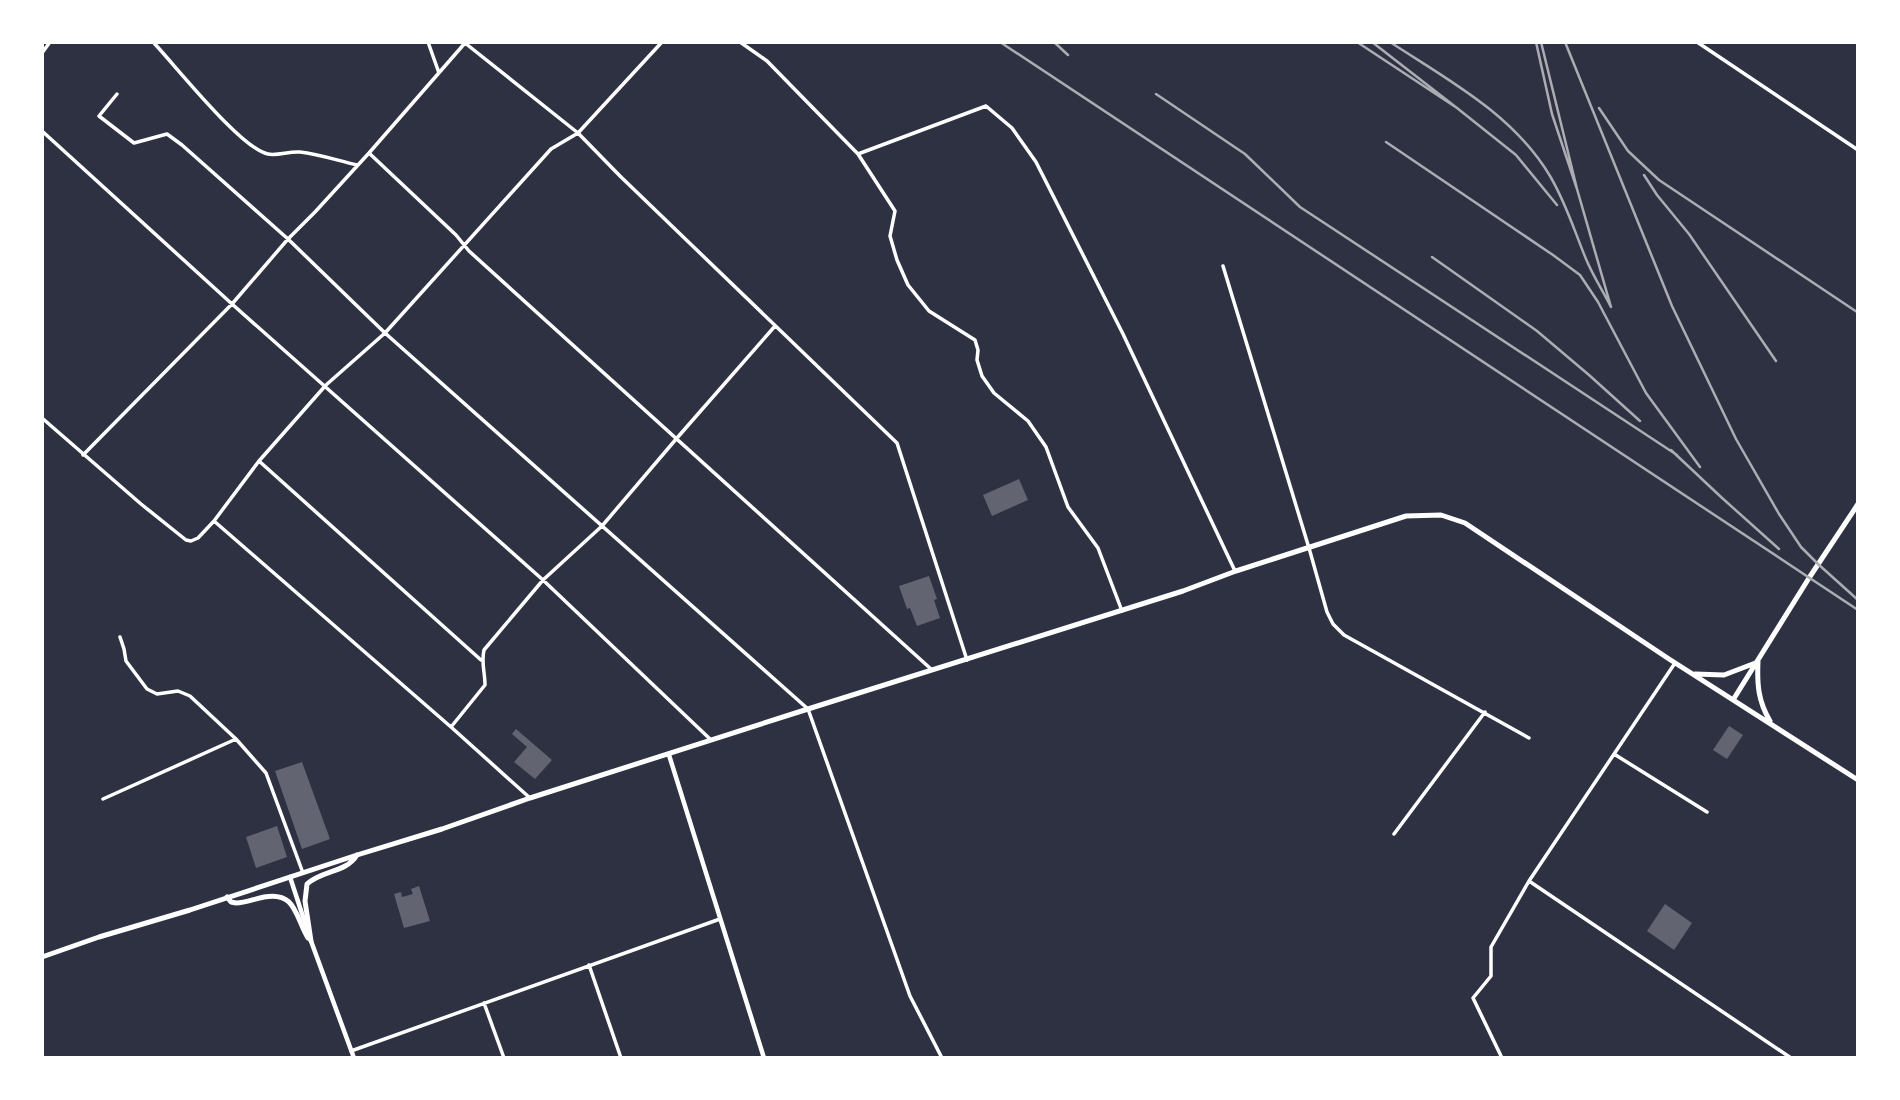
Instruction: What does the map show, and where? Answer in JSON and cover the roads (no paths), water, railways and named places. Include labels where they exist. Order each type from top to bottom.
[{"type":"main road","points":[[1733,700],[1858,504]]},
{"type":"main road","points":[[42,957],[357,855],[443,830],[530,798],[808,709],[1183,592],[1406,516],[1441,515],[1465,523],[1675,663],[1858,780]]},
{"type":"main road","points":[[1693,674],[1724,675],[1758,662]]},
{"type":"main road","points":[[1758,662],[1759,697],[1771,723]]},
{"type":"main road","points":[[311,941],[305,901],[307,884],[317,876],[353,862],[357,855]]},
{"type":"main road","points":[[227,897],[236,903],[281,896],[288,900],[311,941]]},
{"type":"street","points":[[42,54],[50,42]]},
{"type":"street","points":[[153,42],[213,110],[252,146],[265,154],[301,152],[357,165]]},
{"type":"street","points":[[428,42],[439,73]]},
{"type":"street","points":[[83,455],[232,304],[466,42],[578,133],[620,177],[897,443],[967,660]]},
{"type":"street","points":[[42,418],[186,541],[198,538],[326,385],[385,332],[551,149],[578,133],[662,42]]},
{"type":"street","points":[[740,42],[767,61],[858,154],[895,211],[890,236],[908,285],[929,311],[975,341],[978,350],[976,359],[982,376],[994,393],[1028,421],[1046,447],[1068,508],[1098,548],[1122,611]]},
{"type":"street","points":[[1697,42],[1858,150]]},
{"type":"street","points":[[117,94],[99,116],[134,143],[167,134],[182,145],[288,239],[385,332],[808,709],[910,996],[942,1058]]},
{"type":"street","points":[[858,154],[986,106],[1012,128],[1036,162],[1123,334],[1236,572]]},
{"type":"street","points":[[42,131],[543,580],[711,741]]},
{"type":"street","points":[[369,153],[456,235],[469,251],[932,671]]},
{"type":"street","points":[[1223,266],[1326,612],[1333,625],[1344,635],[1529,738]]},
{"type":"street","points":[[481,660],[484,650],[543,580],[602,526],[775,326]]},
{"type":"street","points":[[260,461],[481,660],[485,685],[451,727]]},
{"type":"street","points":[[214,521],[530,798]]},
{"type":"street","points":[[120,636],[126,661],[147,689],[157,694],[178,691],[190,696],[236,739],[266,773],[303,873]]},
{"type":"street","points":[[1502,1058],[1473,998],[1491,976],[1491,947],[1529,881],[1675,663]]},
{"type":"street","points":[[1394,834],[1485,712]]},
{"type":"street","points":[[103,799],[236,739]]},
{"type":"street","points":[[1614,754],[1707,812]]},
{"type":"street","points":[[669,755],[764,1058]]},
{"type":"street","points":[[290,877],[354,1058]]},
{"type":"street","points":[[1529,881],[1791,1058]]},
{"type":"street","points":[[351,1051],[720,919]]},
{"type":"street","points":[[589,965],[621,1058]]},
{"type":"street","points":[[484,1003],[503,1058]]},
{"type":"railway","points":[[1000,42],[1858,610]]},
{"type":"railway","points":[[1054,42],[1068,55]]},
{"type":"railway","points":[[1357,42],[1457,108],[1372,42]]},
{"type":"railway","points":[[1390,42],[1478,100],[1518,134],[1535,154],[1556,186],[1589,265],[1611,307],[1577,189]]},
{"type":"railway","points":[[1536,42],[1552,114],[1577,189],[1541,42]]},
{"type":"railway","points":[[1565,42],[1672,306],[1736,439],[1801,547],[1858,600]]},
{"type":"railway","points":[[1156,94],[1245,154],[1300,207],[1677,455]]},
{"type":"railway","points":[[1457,108],[1516,155],[1557,205]]},
{"type":"railway","points":[[1599,108],[1628,151],[1659,180],[1857,312]]},
{"type":"railway","points":[[1386,142],[1580,275],[1598,302],[1646,393],[1700,467]]},
{"type":"railway","points":[[1644,175],[1689,234],[1776,361]]},
{"type":"railway","points":[[1432,257],[1537,331],[1640,421]]},
{"type":"railway","points":[[1671,450],[1779,549]]}]
